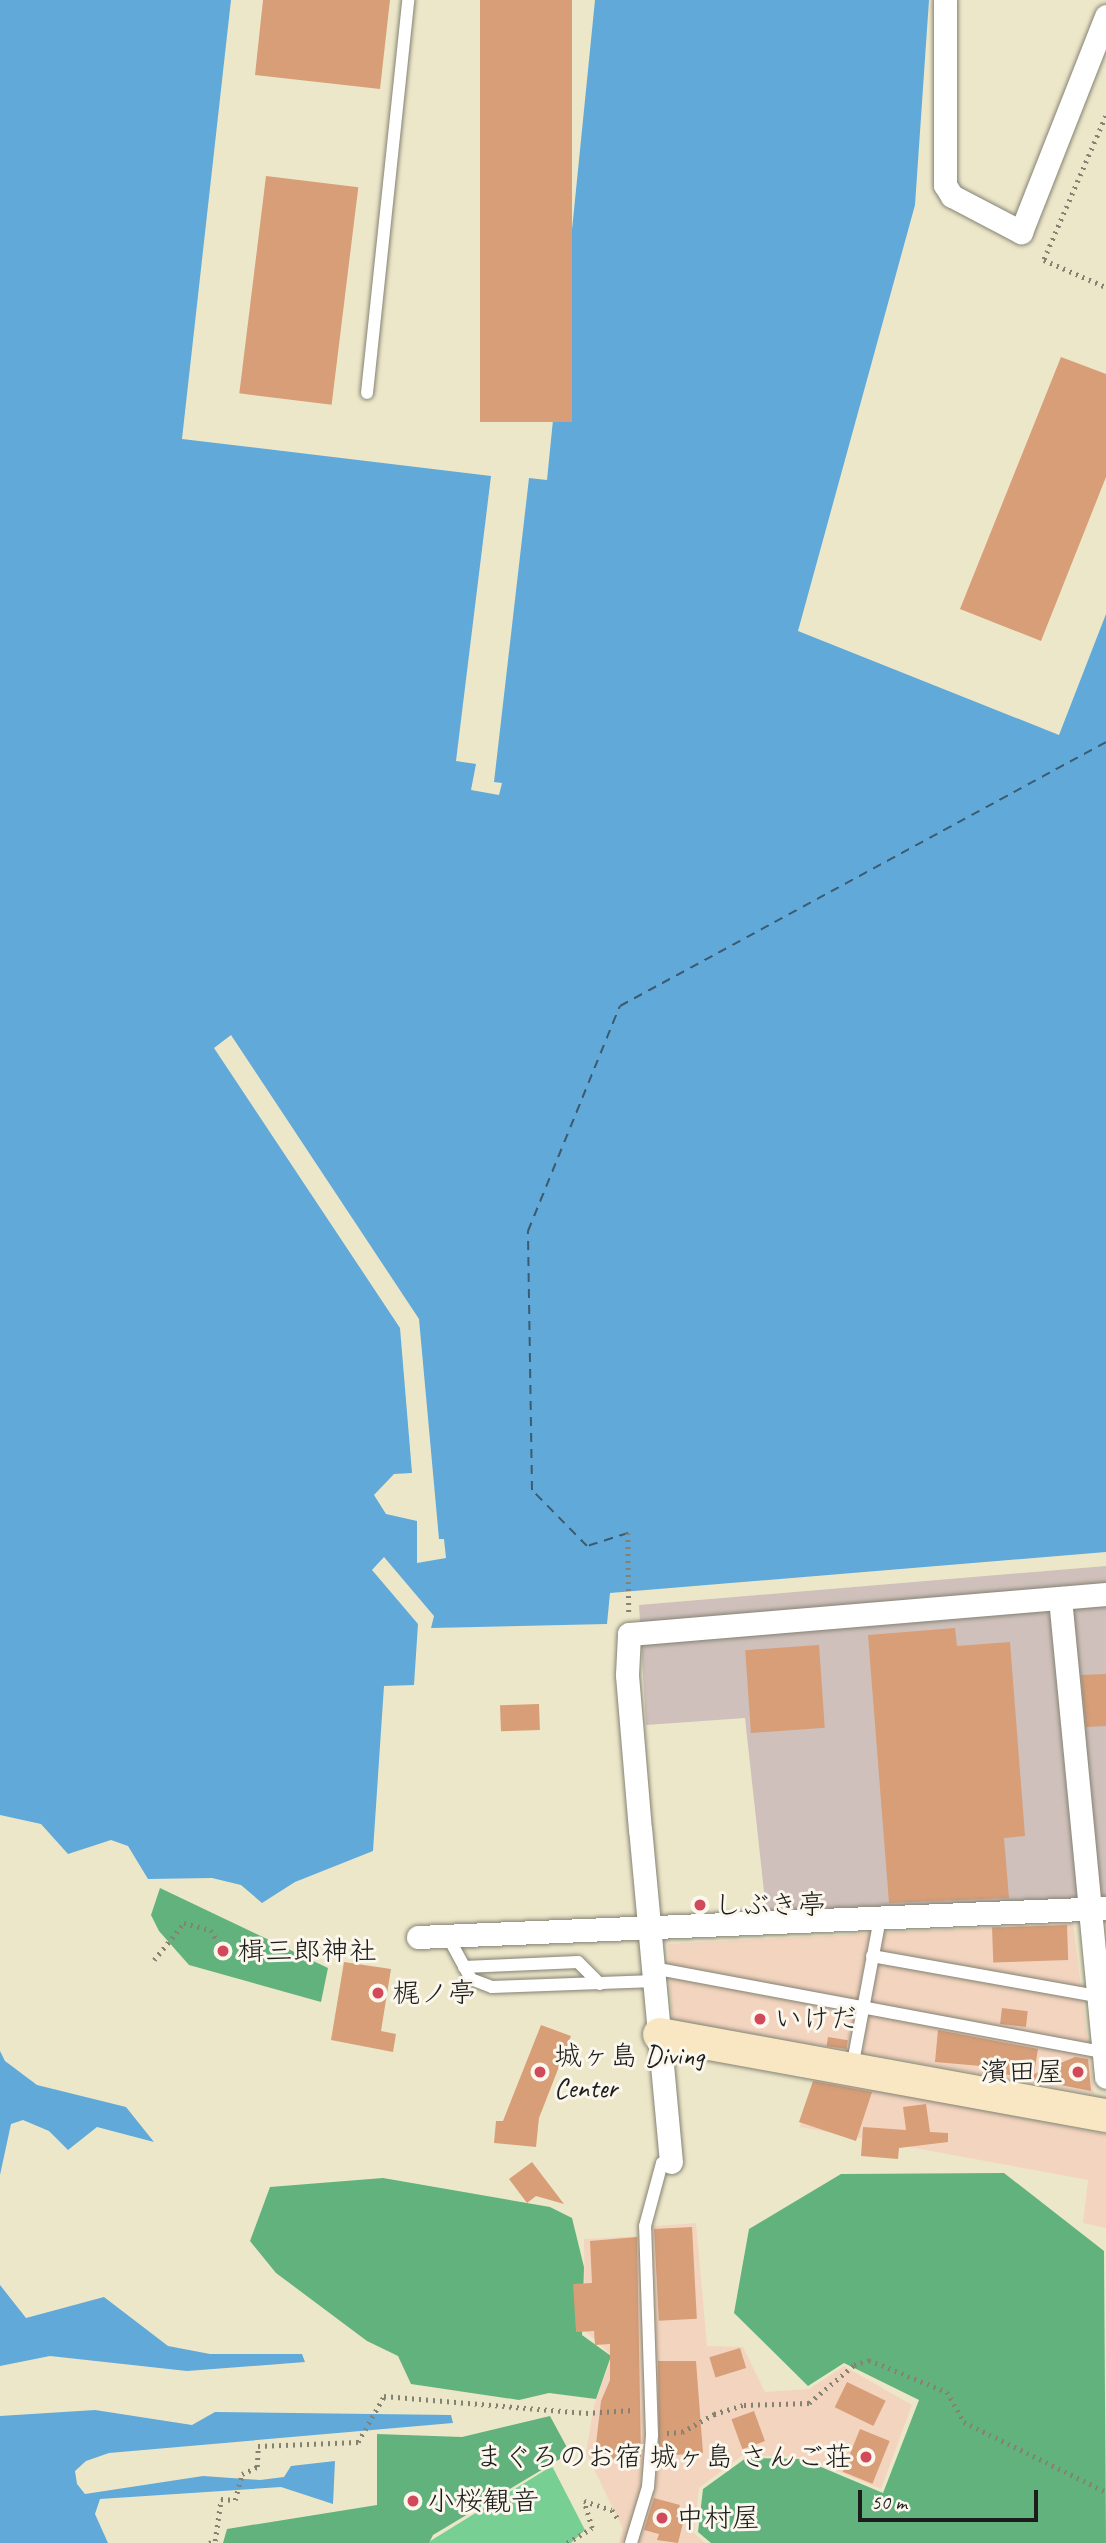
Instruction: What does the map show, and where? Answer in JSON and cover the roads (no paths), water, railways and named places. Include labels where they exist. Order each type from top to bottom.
[{"type":"street","points":[[945,0],[945,185],[952,196],[1021,232],[1106,16]]},
{"type":"street","points":[[671,2162],[627,1675],[629,1634],[1106,1594]]},
{"type":"street","points":[[1060,1598],[1097,1909],[1097,1996],[1101,2052],[1106,2077]]},
{"type":"street","points":[[418,1937],[1097,1909]]},
{"type":"street","points":[[659,2034],[1106,2115]]},
{"type":"lane","points":[[367,393],[408,0]]},
{"type":"lane","points":[[852,2068],[880,1918]]},
{"type":"lane","points":[[447,1936],[471,1979],[492,1987],[600,1984],[654,1975],[863,2005],[1101,2052]]},
{"type":"lane","points":[[872,1956],[1097,1996]]},
{"type":"lane","points":[[464,1967],[578,1962],[600,1984]]},
{"type":"lane","points":[[631,2540],[648,2487],[652,2435],[645,2227],[662,2163],[671,2162]]},
{"type":"water","points":[[0,0],[231,0],[182,439],[491,476],[456,761],[476,764],[471,790],[499,795],[502,783],[494,782],[529,478],[547,480],[595,0],[929,0],[915,205],[798,631],[1059,735],[1106,614],[1106,1552],[610,1593],[607,1624],[431,1628],[434,1616],[384,1557],[372,1570],[418,1624],[414,1685],[384,1686],[373,1851],[295,1882],[262,1903],[241,1885],[212,1878],[148,1879],[128,1846],[111,1840],[68,1854],[41,1824],[0,1815]]},
{"type":"water","points":[[0,2051],[5,2061],[37,2085],[126,2107],[154,2142],[97,2127],[68,2150],[49,2131],[23,2120],[11,2124],[0,2175]]},
{"type":"water","points":[[0,2285],[26,2318],[104,2297],[168,2346],[210,2354],[302,2354],[305,2362],[187,2371],[50,2356],[0,2366]]},
{"type":"water","points":[[95,2410],[192,2425],[215,2412],[451,2415],[453,2423],[109,2453],[86,2461],[75,2471],[77,2484],[85,2494],[203,2476],[260,2480],[284,2477],[291,2466],[335,2461],[333,2504],[281,2487],[100,2499],[95,2514],[108,2543],[0,2543],[0,2416]]},
{"type":"place","name":"しぶき亭","points":[[700,1905]]},
{"type":"place","name":"楫三郎神社","points":[[223,1951]]},
{"type":"place","name":"梶ノ亭","points":[[378,1993]]},
{"type":"place","name":"いけだ","points":[[760,2019]]},
{"type":"place","name":"城ヶ島 Diving Center","points":[[540,2072]]},
{"type":"place","name":"濱田屋","points":[[1078,2072]]},
{"type":"place","name":"まぐろのお宿 城ヶ島 さんご荘","points":[[866,2457]]},
{"type":"place","name":"小桜観音","points":[[413,2501]]},
{"type":"place","name":"中村屋","points":[[662,2518]]}]
